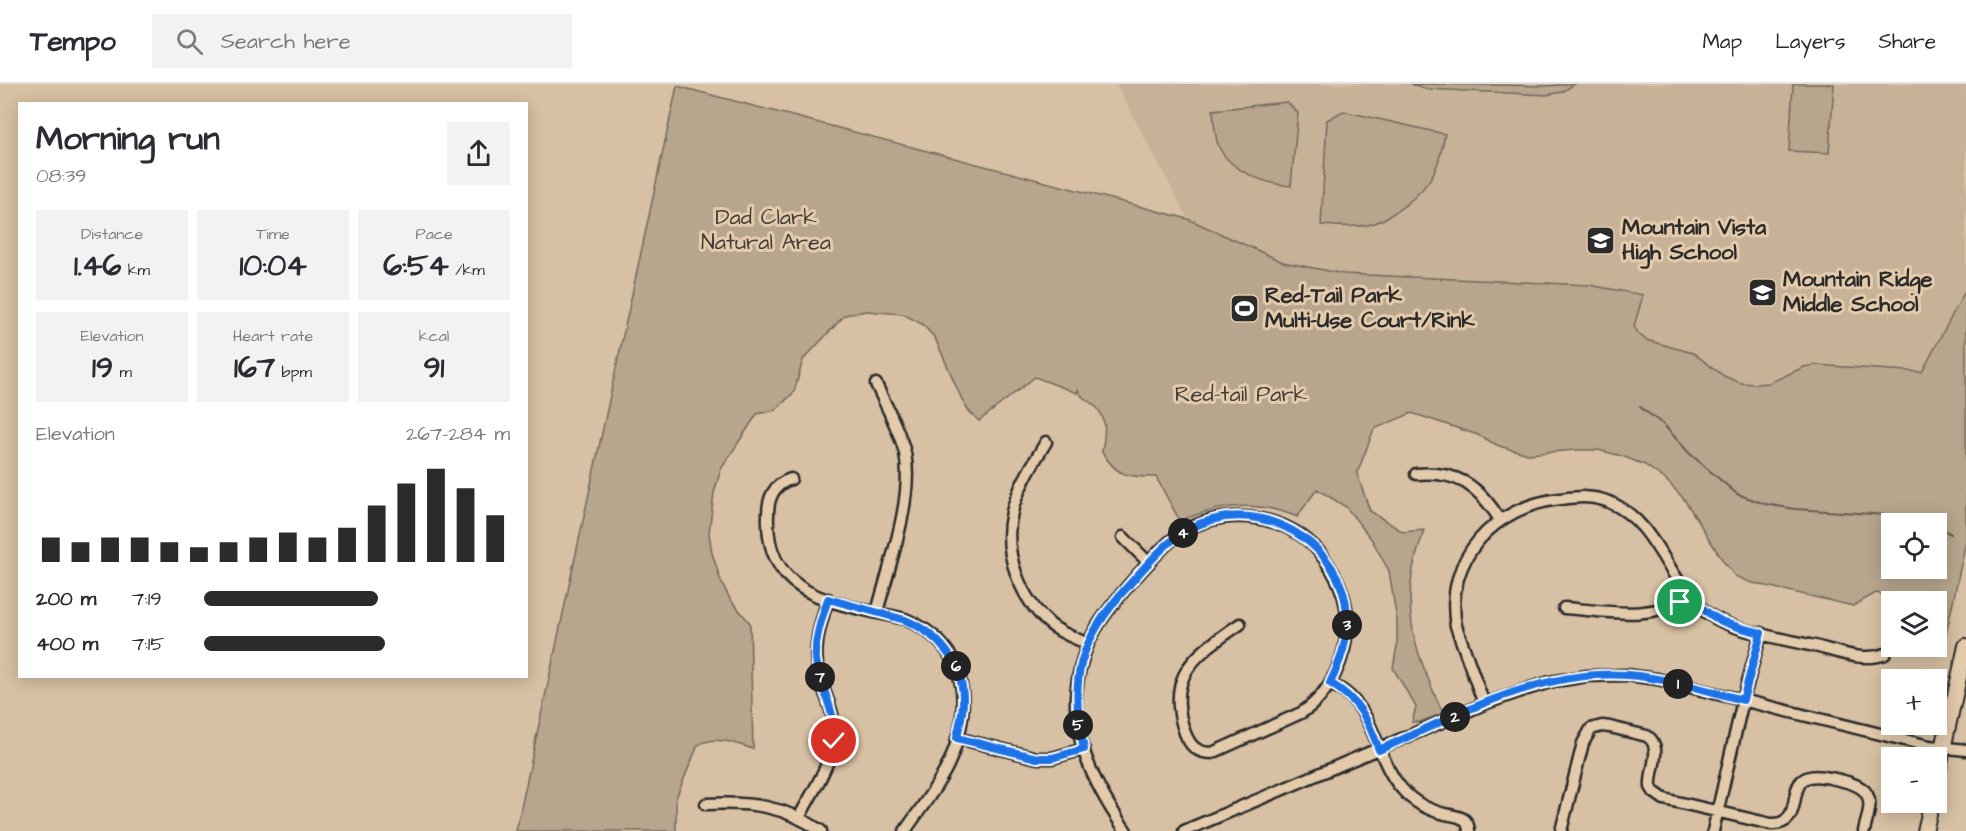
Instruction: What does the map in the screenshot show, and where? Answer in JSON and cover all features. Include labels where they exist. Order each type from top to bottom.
[{"type":"main road","points":[[1943,747],[1966,646]]},
{"type":"main road","points":[[1926,831],[1930,813]]},
{"type":"street","points":[[876,384],[902,443],[907,480],[903,510],[877,612]]},
{"type":"street","points":[[1046,442],[1018,494],[1012,513],[1009,533],[1011,554],[1021,585],[1033,605],[1052,626],[1088,644]]},
{"type":"street","points":[[1416,474],[1450,475],[1465,482],[1485,498],[1500,520]]},
{"type":"street","points":[[791,479],[778,485],[771,495],[768,506],[769,543],[783,572],[793,583],[808,593],[918,625],[934,636],[949,653],[960,675],[963,711],[949,763],[905,831]]},
{"type":"street","points":[[1484,704],[1454,614],[1460,577],[1468,555],[1481,537],[1500,520],[1517,510],[1542,501],[1586,497],[1609,502],[1625,510],[1642,524],[1689,596],[1705,612],[1719,621],[1857,656],[1881,655]]},
{"type":"street","points":[[1126,831],[1107,804],[1084,749],[1078,723],[1078,676],[1088,644],[1097,626],[1108,608],[1175,537],[1200,524],[1220,518],[1243,516],[1261,518],[1280,524],[1302,536],[1320,552],[1332,569],[1345,601],[1347,625],[1338,668],[1330,683],[1311,706],[1290,719],[1212,753],[1203,753],[1195,749],[1188,741],[1179,714],[1178,696],[1181,681],[1193,660],[1202,650],[1240,624]]},
{"type":"street","points":[[1123,537],[1149,563]]},
{"type":"street","points":[[1564,608],[1639,614],[1673,606],[1689,596]]},
{"type":"street","points":[[799,818],[822,774],[834,741],[833,718],[819,675],[816,652],[816,639],[828,599]]},
{"type":"street","points":[[1713,831],[1761,633]]},
{"type":"street","points":[[1184,831],[1484,704],[1550,682],[1587,676],[1612,675],[1657,679],[1935,747]]},
{"type":"street","points":[[1330,683],[1346,692],[1362,712],[1395,782],[1405,793],[1427,808],[1463,818],[1469,831]]},
{"type":"street","points":[[1562,831],[1583,743],[1588,732],[1596,727],[1610,727],[1651,739],[1655,749],[1650,782],[1654,792],[1664,799],[1771,824],[1783,822],[1791,814],[1799,785],[1807,777],[1815,774],[1853,783],[1863,789],[1870,802],[1864,831]]},
{"type":"street","points":[[957,738],[1037,758],[1052,758],[1084,749]]},
{"type":"street","points":[[1947,749],[1966,750]]},
{"type":"street","points":[[706,804],[760,805],[799,818],[821,831]]},
{"type":"shaded area","name":"Mountain Vista High School","points":[[1116,84],[1966,84],[1966,289],[1922,372],[1815,365],[1783,375],[1769,383],[1741,383],[1712,369],[1703,359],[1680,349],[1646,340],[1638,333],[1634,326],[1643,295],[1589,285],[1344,274],[1283,262],[1188,219]]},
{"type":"green space","points":[[1411,84],[1542,86],[1575,84],[1562,92],[1546,95],[1427,89]]},
{"type":"green space","points":[[1793,84],[1834,84],[1829,153],[1789,151]]},
{"type":"green space","name":"Dad Clark Natural Area","points":[[677,86],[1188,219],[1283,262],[1344,274],[1589,285],[1643,295],[1634,326],[1638,333],[1646,340],[1693,353],[1724,376],[1741,383],[1769,383],[1804,367],[1815,365],[1922,372],[1966,289],[1966,541],[1947,629],[1947,591],[1881,591],[1881,594],[1876,593],[1853,606],[1749,582],[1735,576],[1684,499],[1666,480],[1645,465],[1622,456],[1598,450],[1528,454],[1499,446],[1478,435],[1412,413],[1374,429],[1357,474],[1370,511],[1403,532],[1424,530],[1413,569],[1410,594],[1411,612],[1422,663],[1443,713],[1420,722],[1412,722],[1416,707],[1393,668],[1397,646],[1397,621],[1389,571],[1372,540],[1346,507],[1317,489],[1297,517],[1268,508],[1238,506],[1209,511],[1180,521],[1156,477],[1124,474],[1108,460],[1102,452],[1104,425],[1101,413],[1081,396],[1078,390],[1077,393],[1035,377],[979,421],[963,402],[935,338],[922,324],[903,314],[866,311],[845,315],[803,360],[794,392],[776,410],[757,414],[721,469],[714,493],[709,533],[712,553],[721,581],[730,599],[750,623],[753,749],[719,740],[698,745],[676,798],[676,831],[516,831]]},
{"type":"green space","points":[[1287,102],[1298,113],[1291,186],[1260,179],[1240,170],[1232,163],[1217,142],[1213,110]]},
{"type":"green space","points":[[1343,111],[1445,134],[1435,169],[1422,190],[1396,212],[1368,225],[1351,227],[1321,225],[1327,120]]},
{"type":"waterway","points":[[1640,407],[1664,425],[1689,453],[1737,494],[1765,504],[1795,509],[1881,515]]},
{"type":"waterway","points":[[1947,532],[1951,534]]},
{"type":"place","name":"Mountain Vista High School","points":[[1601,240]]},
{"type":"place","name":"Mountain Ridge Middle School","points":[[1762,292]]},
{"type":"place","name":"Red-Tail Park Multi-Use Court/Rink","points":[[1244,308]]},
{"type":"route","points":[[834,741],[833,718],[816,660],[816,639],[828,599],[905,620],[918,625],[940,641],[957,666],[963,691],[963,711],[957,738],[1037,758],[1052,758],[1084,749],[1076,709],[1078,676],[1088,644],[1108,608],[1163,547],[1175,537],[1210,520],[1232,516],[1267,519],[1280,524],[1312,544],[1332,569],[1345,601],[1347,625],[1338,668],[1330,683],[1346,692],[1355,702],[1370,725],[1379,750],[1484,704],[1550,682],[1587,676],[1627,675],[1657,679],[1743,700],[1761,633],[1719,621],[1705,612],[1689,596],[1680,602]]},
{"type":"park label","name":"Red-tail Park","points":[[1241,394]]}]
